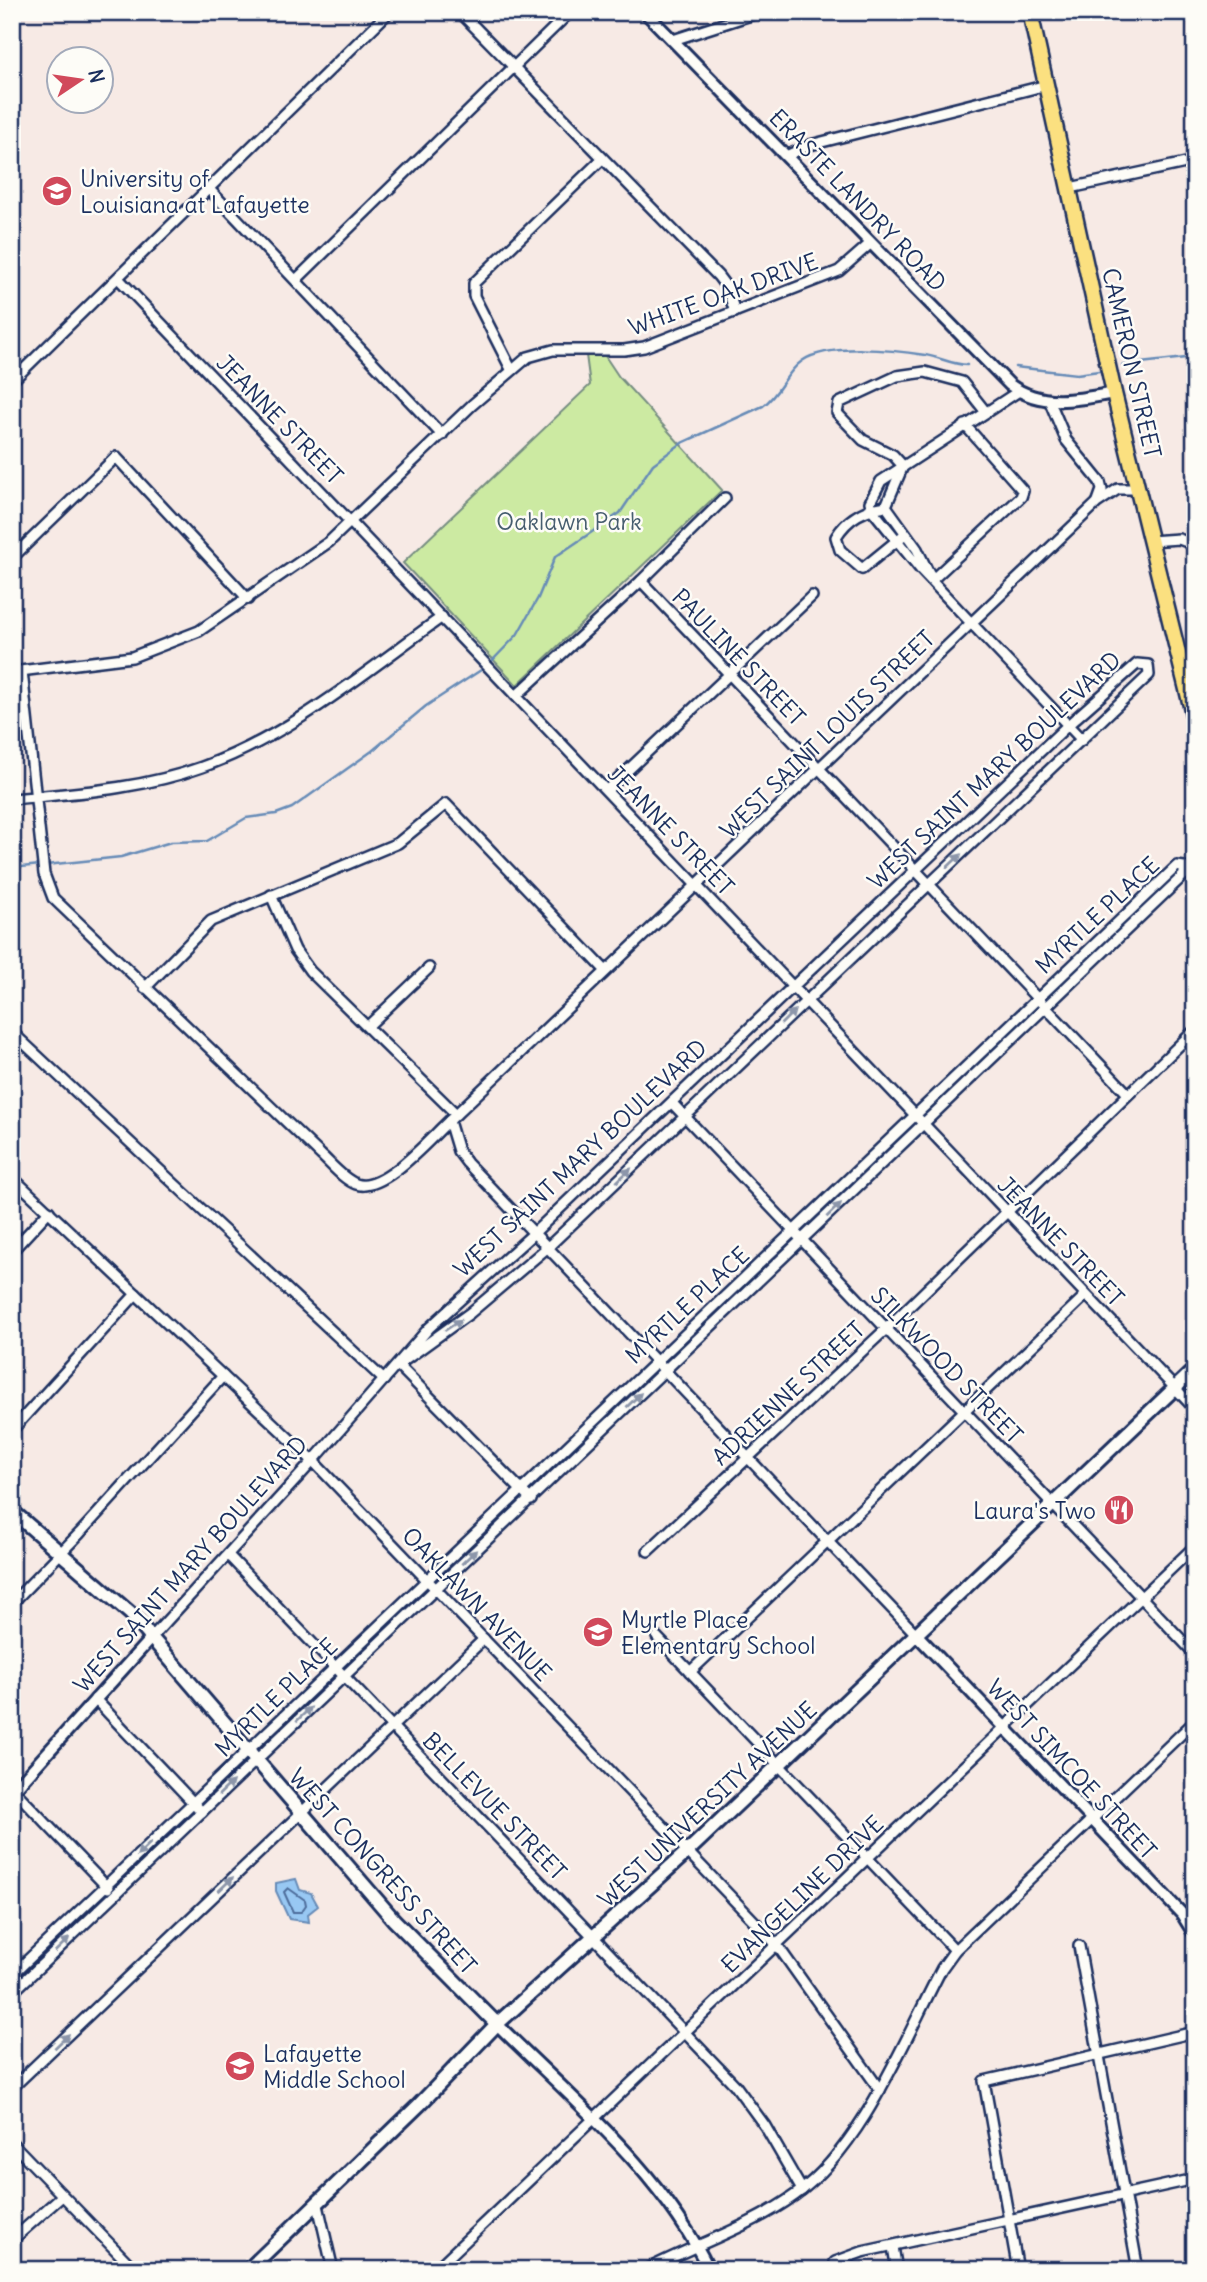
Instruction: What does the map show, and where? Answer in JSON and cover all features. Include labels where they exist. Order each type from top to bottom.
[{"type":"main road","name":"CAMERON STREET","points":[[1030,12],[1114,393],[1195,722]]},
{"type":"main road","name":"WEST UNIVERSITY AVENUE","points":[[248,2270],[317,2205],[497,2024],[595,1938],[780,1765],[1195,1369]]},
{"type":"main road","name":"WEST CONGRESS STREET","points":[[12,1511],[113,1596],[152,1637],[394,1920],[497,2024]]},
{"type":"street","points":[[12,381],[389,12]]},
{"type":"street","points":[[460,12],[719,276],[735,312]]},
{"type":"street","points":[[296,280],[570,12]]},
{"type":"street","name":"ERASTE LANDRY ROAD","points":[[645,12],[1019,391],[1050,401],[1114,393]]},
{"type":"street","points":[[673,40],[760,12]]},
{"type":"street","points":[[786,156],[810,145],[1047,85]]},
{"type":"street","points":[[511,369],[474,296],[474,283],[603,159]]},
{"type":"street","points":[[1070,188],[1195,160]]},
{"type":"street","points":[[209,189],[442,435]]},
{"type":"street","name":"WHITE OAK DRIVE","points":[[17,672],[113,661],[159,649],[199,631],[329,542],[511,369],[528,357],[553,350],[624,350],[644,347],[839,271],[871,243]]},
{"type":"street","name":"JEANNE STREET","points":[[118,278],[1195,1409]]},
{"type":"street","points":[[903,466],[893,455],[863,440],[837,413],[839,403],[897,376],[925,372],[967,386],[985,411]]},
{"type":"street","points":[[1019,391],[903,466],[876,487],[871,497],[872,508],[932,580],[1082,740]]},
{"type":"street","points":[[1050,401],[1066,440],[1101,482],[1102,495],[1097,503]]},
{"type":"street","points":[[932,580],[1021,497],[1023,492],[965,425]]},
{"type":"street","points":[[12,558],[116,457],[248,599]]},
{"type":"street","points":[[886,506],[903,466]]},
{"type":"street","points":[[1097,503],[1118,489],[1137,489]]},
{"type":"street","points":[[516,696],[641,581],[725,498]]},
{"type":"street","name":"WEST SAINT LOUIS STREET","points":[[145,988],[346,1178],[364,1186],[382,1181],[453,1117],[1097,503]]},
{"type":"street","points":[[886,506],[917,550],[932,580]]},
{"type":"street","points":[[886,506],[859,512],[836,537],[840,550],[855,567],[862,569],[905,534]]},
{"type":"street","points":[[1150,541],[1179,538],[1195,545]]},
{"type":"street","name":"PAULINE STREET","points":[[641,581],[1128,1094]]},
{"type":"street","points":[[607,790],[812,596]]},
{"type":"street","points":[[12,799],[139,784],[190,771],[234,754],[297,719],[442,617]]},
{"type":"street","name":"WEST SAINT MARY BOULEVARD","points":[[13,1791],[313,1461],[429,1328],[534,1233],[1069,726],[1137,664],[1149,665],[1149,675],[1082,740],[806,999],[548,1247],[470,1313],[398,1365]]},
{"type":"street","points":[[17,672],[36,797],[44,874],[52,898],[145,988],[211,921],[398,843],[446,804],[605,970]]},
{"type":"street","name":"MYRTLE PLACE","points":[[12,1993],[202,1812],[251,1756],[335,1667],[1177,866],[1184,867],[1184,875],[345,1676],[251,1756],[192,1802],[14,1970]]},
{"type":"street","points":[[271,895],[299,957],[453,1117],[458,1151],[467,1163],[916,1634]]},
{"type":"street","points":[[368,1026],[429,968]]},
{"type":"street","name":"ADRIENNE STREET","points":[[648,1550],[886,1329],[1005,1210],[1195,1030]]},
{"type":"street","points":[[12,1032],[384,1380]]},
{"type":"street","name":"SILKWOOD STREET","points":[[672,1103],[1195,1654]]},
{"type":"street","name":"OAKLAWN AVENUE","points":[[12,1177],[313,1461],[777,1945],[880,2090]]},
{"type":"street","points":[[12,1251],[49,1211]]},
{"type":"street","points":[[12,1430],[136,1294]]},
{"type":"street","points":[[690,1672],[1086,1295]]},
{"type":"street","points":[[398,1365],[531,1500]]},
{"type":"street","points":[[12,1603],[223,1376]]},
{"type":"street","name":"EVANGELINE DRIVE","points":[[435,2270],[1195,1546]]},
{"type":"street","name":"BELLEVUE STREET","points":[[228,1555],[685,2032],[751,2105],[802,2190]]},
{"type":"street","name":"WEST SIMCOE STREET","points":[[916,1634],[1182,1914],[1195,1935]]},
{"type":"street","points":[[657,1637],[955,1950]]},
{"type":"street","points":[[12,2088],[484,1639]]},
{"type":"street","points":[[94,1699],[202,1812]]},
{"type":"street","points":[[646,2270],[775,2207],[802,2190],[848,2138],[880,2090],[942,1968],[955,1950],[1195,1721]]},
{"type":"street","points":[[13,1791],[114,1895]]},
{"type":"street","points":[[1079,1946],[1138,2270]]},
{"type":"street","points":[[14,1970],[26,1980]]},
{"type":"street","name":"WEST CONGRESS STREET","points":[[497,2024],[657,2188],[696,2244],[709,2270]]},
{"type":"street","points":[[1018,2270],[984,2081],[1195,2032]]},
{"type":"street","points":[[12,2143],[135,2270]]},
{"type":"street","points":[[835,2262],[853,2254],[1195,2179]]},
{"type":"street","points":[[12,2240],[62,2196]]},
{"type":"street","points":[[317,2205],[333,2270]]},
{"type":"street","points":[[893,2247],[897,2270]]},
{"type":"green space","name":"Oaklawn Park","points":[[603,353],[619,377],[722,490],[517,685],[403,563],[590,385],[586,355]]},
{"type":"water","points":[[296,1879],[300,1890],[311,1893],[318,1906],[308,1914],[309,1922],[289,1919],[276,1891],[276,1883]]},
{"type":"waterway","points":[[489,664],[517,635],[538,598],[555,557],[620,513],[653,464],[682,443],[763,406],[802,361],[813,355],[862,349],[925,355],[967,365]]},
{"type":"waterway","points":[[1122,365],[1195,357]]},
{"type":"waterway","points":[[1015,367],[1077,374],[1099,371]]},
{"type":"waterway","points":[[46,865],[121,857],[171,842],[207,841],[246,818],[276,814],[292,808],[372,751],[426,706],[484,668]]},
{"type":"waterway","points":[[12,868],[40,865]]},
{"type":"place","name":"University of Louisiana at Lafayette","points":[[57,191]]},
{"type":"place","name":"Laura's Two","points":[[1119,1510]]},
{"type":"place","name":"Myrtle Place Elementary School","points":[[598,1632]]},
{"type":"place","name":"Lafayette Middle School","points":[[240,2066]]}]
